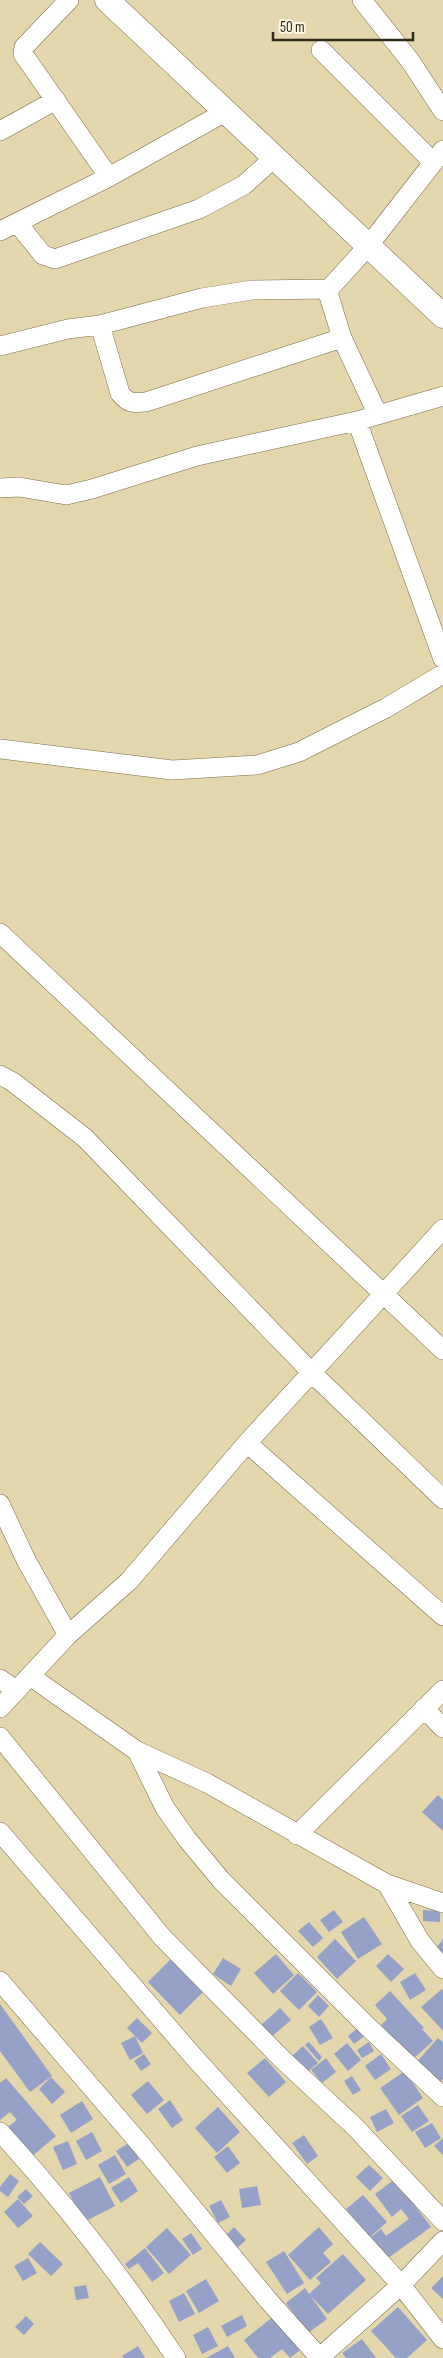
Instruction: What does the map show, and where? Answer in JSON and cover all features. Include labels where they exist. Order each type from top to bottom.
[{"type":"street","points":[[69,0],[24,47],[27,61],[109,177]]},
{"type":"street","points":[[107,0],[443,316]]},
{"type":"street","points":[[362,0],[412,62],[443,111]]},
{"type":"street","points":[[321,50],[438,156],[369,246],[329,289],[329,296],[342,338],[378,416]]},
{"type":"street","points":[[0,131],[56,100]]},
{"type":"street","points":[[0,231],[18,224],[109,177],[227,111]]},
{"type":"street","points":[[18,224],[43,255],[55,258],[199,209],[244,185],[275,156]]},
{"type":"street","points":[[0,346],[68,329],[100,325],[202,298],[252,290],[329,289]]},
{"type":"street","points":[[100,325],[120,393],[126,400],[134,403],[146,402],[342,338]]},
{"type":"street","points":[[0,488],[19,487],[66,495],[92,489],[198,456],[378,416],[443,396]]},
{"type":"street","points":[[357,421],[443,659]]},
{"type":"street","points":[[0,749],[172,770],[257,765],[300,752],[386,708],[443,674]]},
{"type":"street","points":[[0,933],[443,1350]]},
{"type":"street","points":[[0,1076],[13,1082],[85,1138],[312,1373],[443,1499]]},
{"type":"street","points":[[0,1708],[68,1635],[129,1581],[247,1443],[443,1229]]},
{"type":"street","points":[[247,1443],[443,1616]]},
{"type":"street","points":[[0,1504],[26,1560],[68,1635]]},
{"type":"street","points":[[30,1676],[137,1751],[207,1783],[387,1884],[443,1903]]},
{"type":"street","points":[[0,1679],[16,1690]]},
{"type":"street","points":[[297,1835],[443,1690]]},
{"type":"street","points":[[424,1708],[443,1728]]},
{"type":"street","points":[[0,1737],[162,1937],[283,2060],[355,2126],[443,2221]]},
{"type":"street","points":[[137,1751],[165,1808],[187,1839],[221,1880],[368,2027],[443,2096]]},
{"type":"street","points":[[0,1832],[194,2056],[401,2285],[443,2339]]},
{"type":"street","points":[[387,1884],[420,1941],[443,1969]]},
{"type":"street","points":[[0,1981],[142,2146],[268,2300],[320,2358],[401,2285],[443,2241]]},
{"type":"street","points":[[0,2132],[54,2192],[142,2306],[176,2358]]},
{"type":"building","points":[[438,1795],[443,1800],[443,1831],[422,1812]]},
{"type":"building","points":[[334,1910],[343,1922],[329,1932],[320,1920]]},
{"type":"building","points":[[423,1910],[440,1911],[440,1922],[423,1921]]},
{"type":"building","points":[[364,1917],[382,1944],[358,1959],[341,1932]]},
{"type":"building","points":[[309,1922],[323,1938],[313,1947],[298,1931]]},
{"type":"building","points":[[335,1939],[356,1961],[337,1979],[317,1957]]},
{"type":"building","points":[[443,1939],[443,1954],[436,1948]]},
{"type":"building","points":[[276,1954],[294,1975],[273,1994],[254,1973]]},
{"type":"building","points":[[388,1954],[404,1969],[391,1982],[376,1966]]},
{"type":"building","points":[[173,1957],[205,1990],[180,2015],[148,1982]]},
{"type":"building","points":[[223,1958],[241,1969],[231,1986],[213,1974]]},
{"type":"building","points":[[298,1973],[317,1992],[299,2010],[280,1991]]},
{"type":"building","points":[[415,1973],[426,1990],[410,2000],[400,1982]]},
{"type":"building","points":[[443,1990],[443,2031],[421,2007]]},
{"type":"building","points":[[390,1991],[424,2028],[422,2029],[433,2041],[413,2059],[381,2025],[387,2019],[375,2005]]},
{"type":"building","points":[[318,1995],[329,2006],[319,2017],[308,2006]]},
{"type":"building","points":[[0,2004],[52,2076],[30,2092],[0,2051]]},
{"type":"building","points":[[280,2008],[291,2020],[270,2038],[260,2026]]},
{"type":"building","points":[[137,2018],[152,2033],[142,2043],[127,2028]]},
{"type":"building","points":[[321,2019],[333,2038],[320,2045],[309,2027]]},
{"type":"building","points":[[359,2027],[366,2035],[354,2044],[348,2036]]},
{"type":"building","points":[[135,2036],[143,2053],[130,2060],[121,2043]]},
{"type":"building","points":[[438,2038],[443,2042],[443,2079],[438,2084],[415,2064]]},
{"type":"building","points":[[309,2042],[322,2057],[319,2061],[305,2045]]},
{"type":"building","points":[[369,2042],[374,2051],[362,2058],[357,2050]]},
{"type":"building","points":[[347,2043],[361,2060],[348,2071],[334,2054]]},
{"type":"building","points":[[303,2046],[318,2063],[305,2074],[291,2057]]},
{"type":"building","points":[[144,2054],[151,2064],[141,2071],[134,2061]]},
{"type":"building","points":[[381,2054],[391,2069],[375,2080],[365,2066]]},
{"type":"building","points":[[265,2058],[286,2082],[269,2097],[247,2073]]},
{"type":"building","points":[[326,2058],[336,2072],[322,2083],[311,2070]]},
{"type":"building","points":[[405,2071],[423,2098],[399,2115],[380,2088]]},
{"type":"building","points":[[352,2076],[361,2090],[353,2095],[344,2081]]},
{"type":"building","points":[[51,2077],[65,2092],[52,2104],[39,2089]]},
{"type":"building","points":[[6,2078],[56,2136],[30,2158],[5,2129],[17,2120],[10,2112],[0,2120],[0,2083]]},
{"type":"building","points":[[148,2081],[164,2100],[147,2114],[131,2095]]},
{"type":"building","points":[[170,2100],[183,2120],[172,2128],[158,2109]]},
{"type":"building","points":[[82,2101],[93,2119],[71,2133],[60,2115]]},
{"type":"building","points":[[418,2105],[429,2121],[412,2132],[401,2116]]},
{"type":"building","points":[[218,2107],[240,2132],[217,2153],[195,2128]]},
{"type":"building","points":[[386,2109],[394,2123],[377,2132],[370,2117]]},
{"type":"building","points":[[432,2123],[441,2138],[425,2148],[415,2132]]},
{"type":"building","points":[[92,2132],[102,2151],[86,2160],[76,2141]]},
{"type":"building","points":[[304,2135],[318,2156],[307,2164],[292,2143]]},
{"type":"building","points":[[443,2138],[443,2155],[434,2146]]},
{"type":"building","points":[[68,2141],[77,2164],[63,2170],[53,2147]]},
{"type":"building","points":[[129,2143],[139,2159],[127,2167],[116,2151]]},
{"type":"building","points":[[228,2146],[240,2163],[227,2173],[214,2157]]},
{"type":"building","points":[[115,2155],[126,2174],[109,2184],[98,2165]]},
{"type":"building","points":[[369,2165],[383,2178],[370,2191],[356,2177]]},
{"type":"building","points":[[10,2174],[19,2181],[8,2197],[0,2191],[0,2187]]},
{"type":"building","points":[[100,2177],[115,2206],[84,2222],[69,2193]]},
{"type":"building","points":[[129,2177],[138,2191],[121,2203],[111,2188]]},
{"type":"building","points":[[395,2179],[431,2227],[387,2259],[371,2237],[381,2229],[386,2236],[409,2219],[401,2209],[392,2217],[375,2194]]},
{"type":"building","points":[[257,2186],[261,2205],[242,2208],[239,2189]]},
{"type":"building","points":[[26,2189],[33,2196],[24,2204],[17,2197]]},
{"type":"building","points":[[363,2195],[387,2222],[370,2237],[346,2209]]},
{"type":"building","points":[[18,2199],[33,2216],[18,2228],[4,2212]]},
{"type":"building","points":[[221,2200],[230,2217],[218,2223],[209,2206]]},
{"type":"building","points":[[234,2227],[246,2240],[236,2249],[225,2236]]},
{"type":"building","points":[[319,2227],[333,2244],[323,2253],[331,2262],[310,2280],[288,2255]]},
{"type":"building","points":[[167,2228],[191,2255],[169,2274],[146,2247]]},
{"type":"building","points":[[191,2233],[202,2249],[193,2255],[182,2239]]},
{"type":"building","points":[[40,2242],[63,2264],[51,2276],[28,2254]]},
{"type":"building","points":[[145,2248],[164,2273],[152,2282],[138,2263],[129,2269],[125,2264]]},
{"type":"building","points":[[284,2251],[304,2283],[287,2294],[266,2262]]},
{"type":"building","points":[[343,2254],[366,2280],[328,2314],[309,2294],[321,2283],[316,2278]]},
{"type":"building","points":[[28,2258],[37,2273],[23,2281],[14,2266]]},
{"type":"building","points":[[443,2276],[443,2299],[431,2288]]},
{"type":"building","points":[[206,2279],[219,2301],[199,2313],[186,2291]]},
{"type":"building","points":[[86,2285],[89,2298],[76,2300],[74,2287]]},
{"type":"building","points":[[305,2288],[327,2319],[308,2333],[286,2303]]},
{"type":"building","points":[[184,2293],[195,2314],[179,2322],[169,2301]]},
{"type":"building","points":[[398,2307],[427,2340],[407,2358],[396,2358],[371,2331]]},
{"type":"building","points":[[242,2315],[247,2326],[227,2337],[221,2326]]},
{"type":"building","points":[[26,2316],[34,2324],[24,2335],[15,2327]]},
{"type":"building","points":[[274,2316],[300,2350],[290,2358],[282,2349],[270,2358],[258,2358],[244,2340]]},
{"type":"building","points":[[208,2327],[218,2346],[202,2354],[193,2335]]},
{"type":"building","points":[[362,2339],[376,2358],[346,2358],[342,2353]]},
{"type":"building","points":[[138,2346],[145,2358],[124,2358],[122,2356]]},
{"type":"building","points":[[228,2346],[235,2358],[206,2358]]}]
